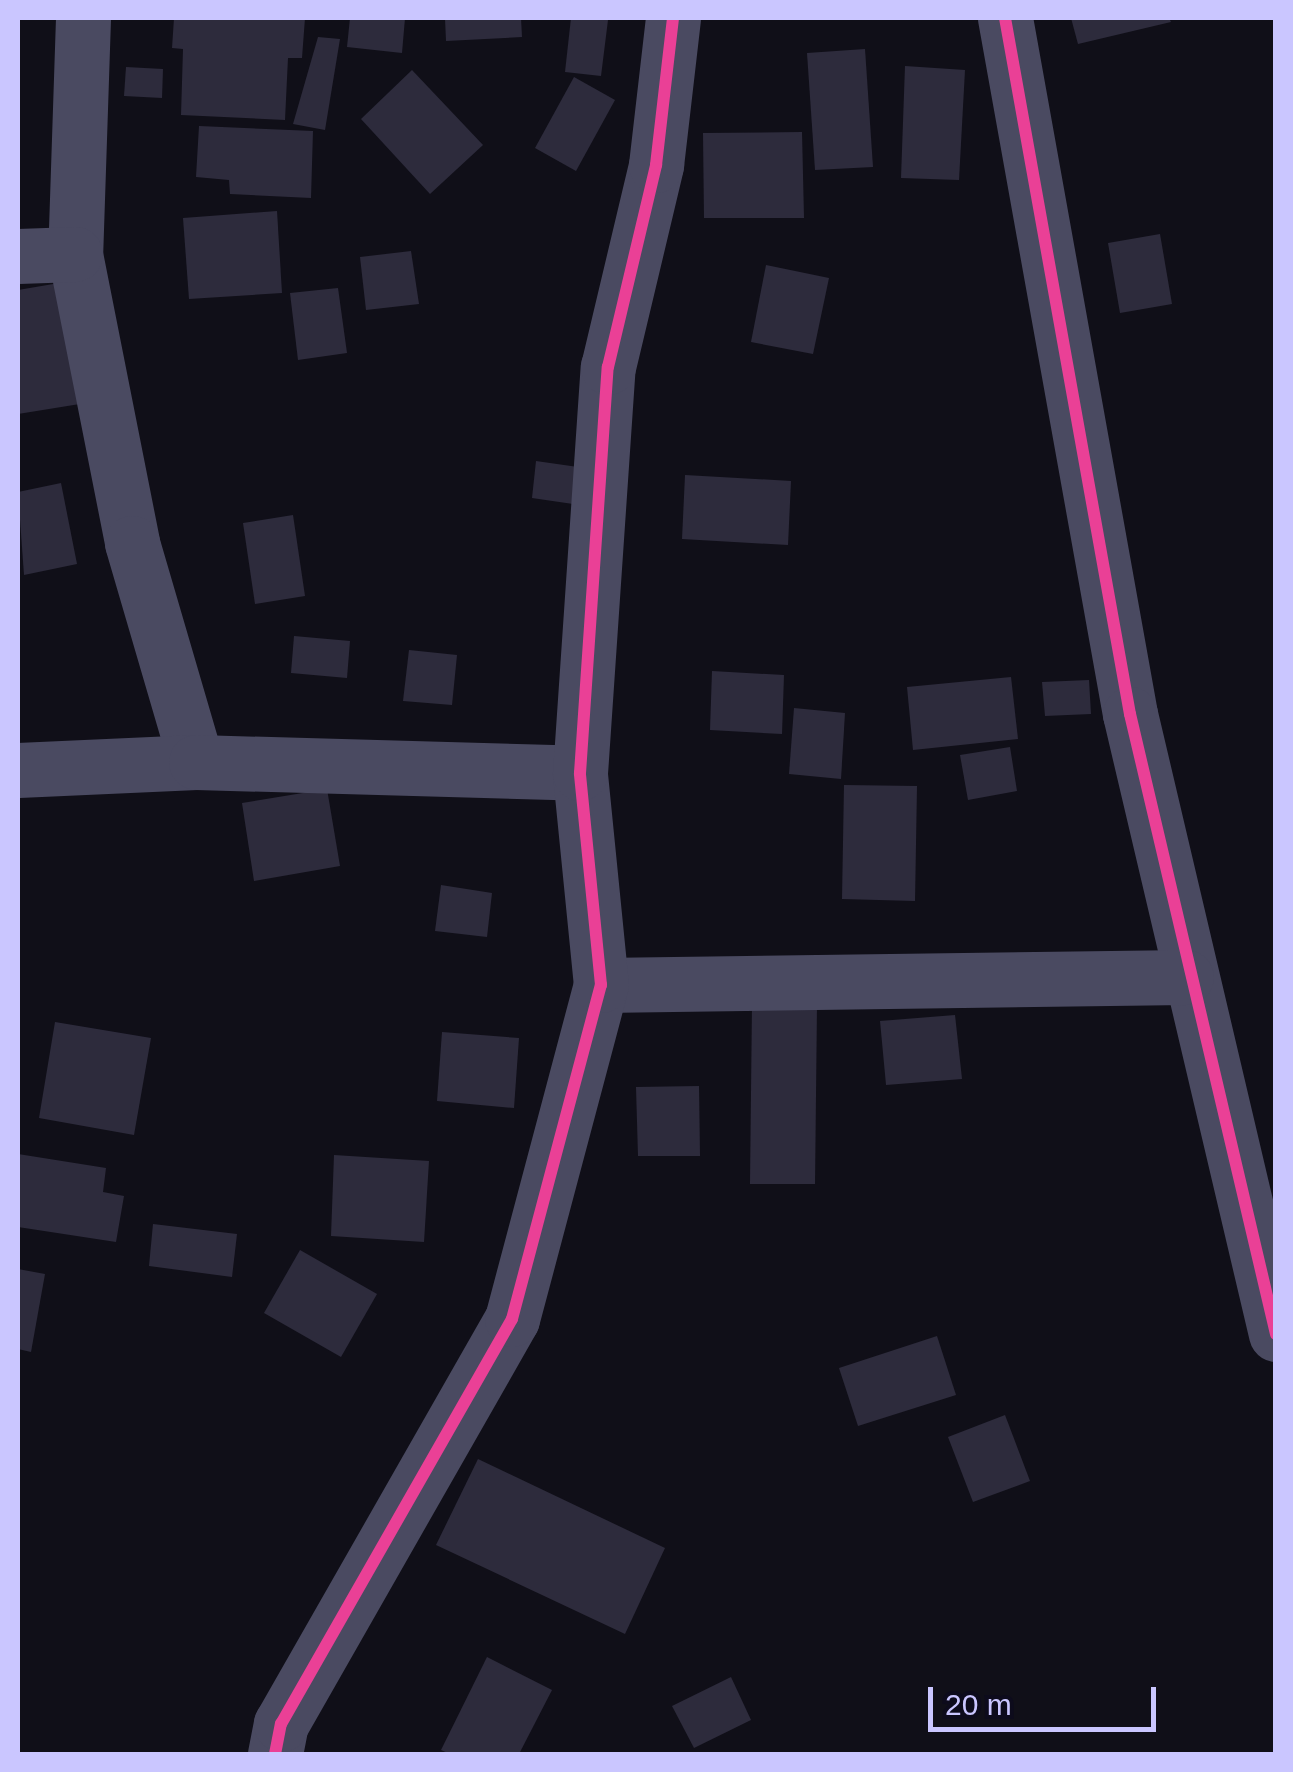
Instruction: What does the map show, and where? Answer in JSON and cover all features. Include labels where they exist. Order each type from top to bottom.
[{"type":"street","points":[[84,18],[74,254],[132,543],[196,762]]},
{"type":"street","points":[[275,1754],[281,1724],[512,1319],[602,984],[580,773],[608,367],[656,165],[673,18]]},
{"type":"street","points":[[1005,18],[1186,978],[1276,1334]]},
{"type":"street","points":[[18,256],[74,254]]},
{"type":"street","points":[[18,770],[196,762],[580,773]]},
{"type":"street","points":[[602,984],[1186,978]]},
{"type":"building","points":[[174,18],[305,18],[302,58],[288,58],[285,120],[181,115],[183,49],[172,48]]},
{"type":"building","points":[[350,18],[405,18],[402,53],[347,47]]},
{"type":"building","points":[[445,18],[521,18],[522,37],[446,41]]},
{"type":"building","points":[[571,18],[608,20],[601,76],[565,72]]},
{"type":"building","points":[[1071,18],[1169,18],[1171,22],[1078,44]]},
{"type":"building","points":[[318,37],[340,39],[325,130],[293,124]]},
{"type":"building","points":[[865,49],[873,167],[815,170],[807,53]]},
{"type":"building","points":[[905,66],[965,70],[959,180],[901,178]]},
{"type":"building","points":[[126,67],[163,69],[162,98],[124,96]]},
{"type":"building","points":[[412,70],[483,145],[430,194],[361,119]]},
{"type":"building","points":[[574,77],[615,100],[576,171],[535,148]]},
{"type":"building","points":[[199,126],[313,131],[311,198],[230,194],[229,180],[196,177]]},
{"type":"building","points":[[802,132],[804,218],[704,218],[703,133]]},
{"type":"building","points":[[277,211],[282,293],[189,299],[183,218]]},
{"type":"building","points":[[1160,234],[1172,304],[1120,313],[1108,243]]},
{"type":"building","points":[[411,251],[419,304],[366,310],[360,257]]},
{"type":"building","points":[[766,265],[829,278],[813,354],[751,342]]},
{"type":"building","points":[[65,282],[86,403],[18,414],[18,290]]},
{"type":"building","points":[[338,288],[347,353],[298,360],[290,293]]},
{"type":"building","points":[[536,461],[578,467],[573,504],[532,498]]},
{"type":"building","points":[[685,475],[791,481],[788,545],[682,539]]},
{"type":"building","points":[[61,483],[77,564],[24,575],[18,492]]},
{"type":"building","points":[[293,515],[305,596],[255,604],[243,523]]},
{"type":"building","points":[[294,636],[350,641],[347,678],[291,673]]},
{"type":"building","points":[[409,650],[457,655],[452,705],[403,701]]},
{"type":"building","points":[[712,671],[784,675],[782,734],[710,730]]},
{"type":"building","points":[[1011,677],[1018,739],[913,750],[907,687]]},
{"type":"building","points":[[1089,680],[1091,714],[1045,716],[1042,682]]},
{"type":"building","points":[[794,708],[845,713],[841,779],[789,774]]},
{"type":"building","points":[[1010,747],[1017,791],[968,800],[960,755]]},
{"type":"building","points":[[844,785],[917,786],[915,901],[842,899]]},
{"type":"building","points":[[327,789],[340,866],[254,881],[242,803]]},
{"type":"building","points":[[441,885],[492,893],[487,937],[435,931]]},
{"type":"building","points":[[752,1004],[817,1005],[815,1184],[750,1184]]},
{"type":"building","points":[[955,1015],[962,1079],[886,1085],[880,1021]]},
{"type":"building","points":[[55,1022],[151,1038],[134,1135],[39,1118]]},
{"type":"building","points":[[442,1032],[519,1038],[514,1108],[437,1101]]},
{"type":"building","points":[[699,1086],[700,1156],[638,1156],[636,1087]]},
{"type":"building","points":[[18,1154],[106,1168],[103,1192],[124,1196],[116,1242],[18,1227]]},
{"type":"building","points":[[334,1155],[429,1161],[424,1242],[331,1236]]},
{"type":"building","points":[[153,1224],[237,1234],[232,1277],[149,1266]]},
{"type":"building","points":[[300,1250],[377,1294],[341,1357],[264,1313]]},
{"type":"building","points":[[18,1269],[45,1274],[31,1352],[18,1349]]},
{"type":"building","points":[[937,1336],[956,1395],[858,1426],[839,1368]]},
{"type":"building","points":[[1005,1415],[1030,1481],[973,1502],[948,1437]]},
{"type":"building","points":[[478,1459],[665,1548],[625,1634],[436,1545]]},
{"type":"building","points":[[487,1657],[552,1690],[519,1754],[450,1754],[441,1750]]},
{"type":"building","points":[[731,1677],[751,1720],[694,1748],[672,1706]]},
{"type":"cycle path","points":[[275,1754],[281,1724],[512,1319],[601,985],[580,773],[608,367],[656,165],[673,18]]},
{"type":"cycle path","points":[[1005,18],[1130,714],[1276,1334]]}]
